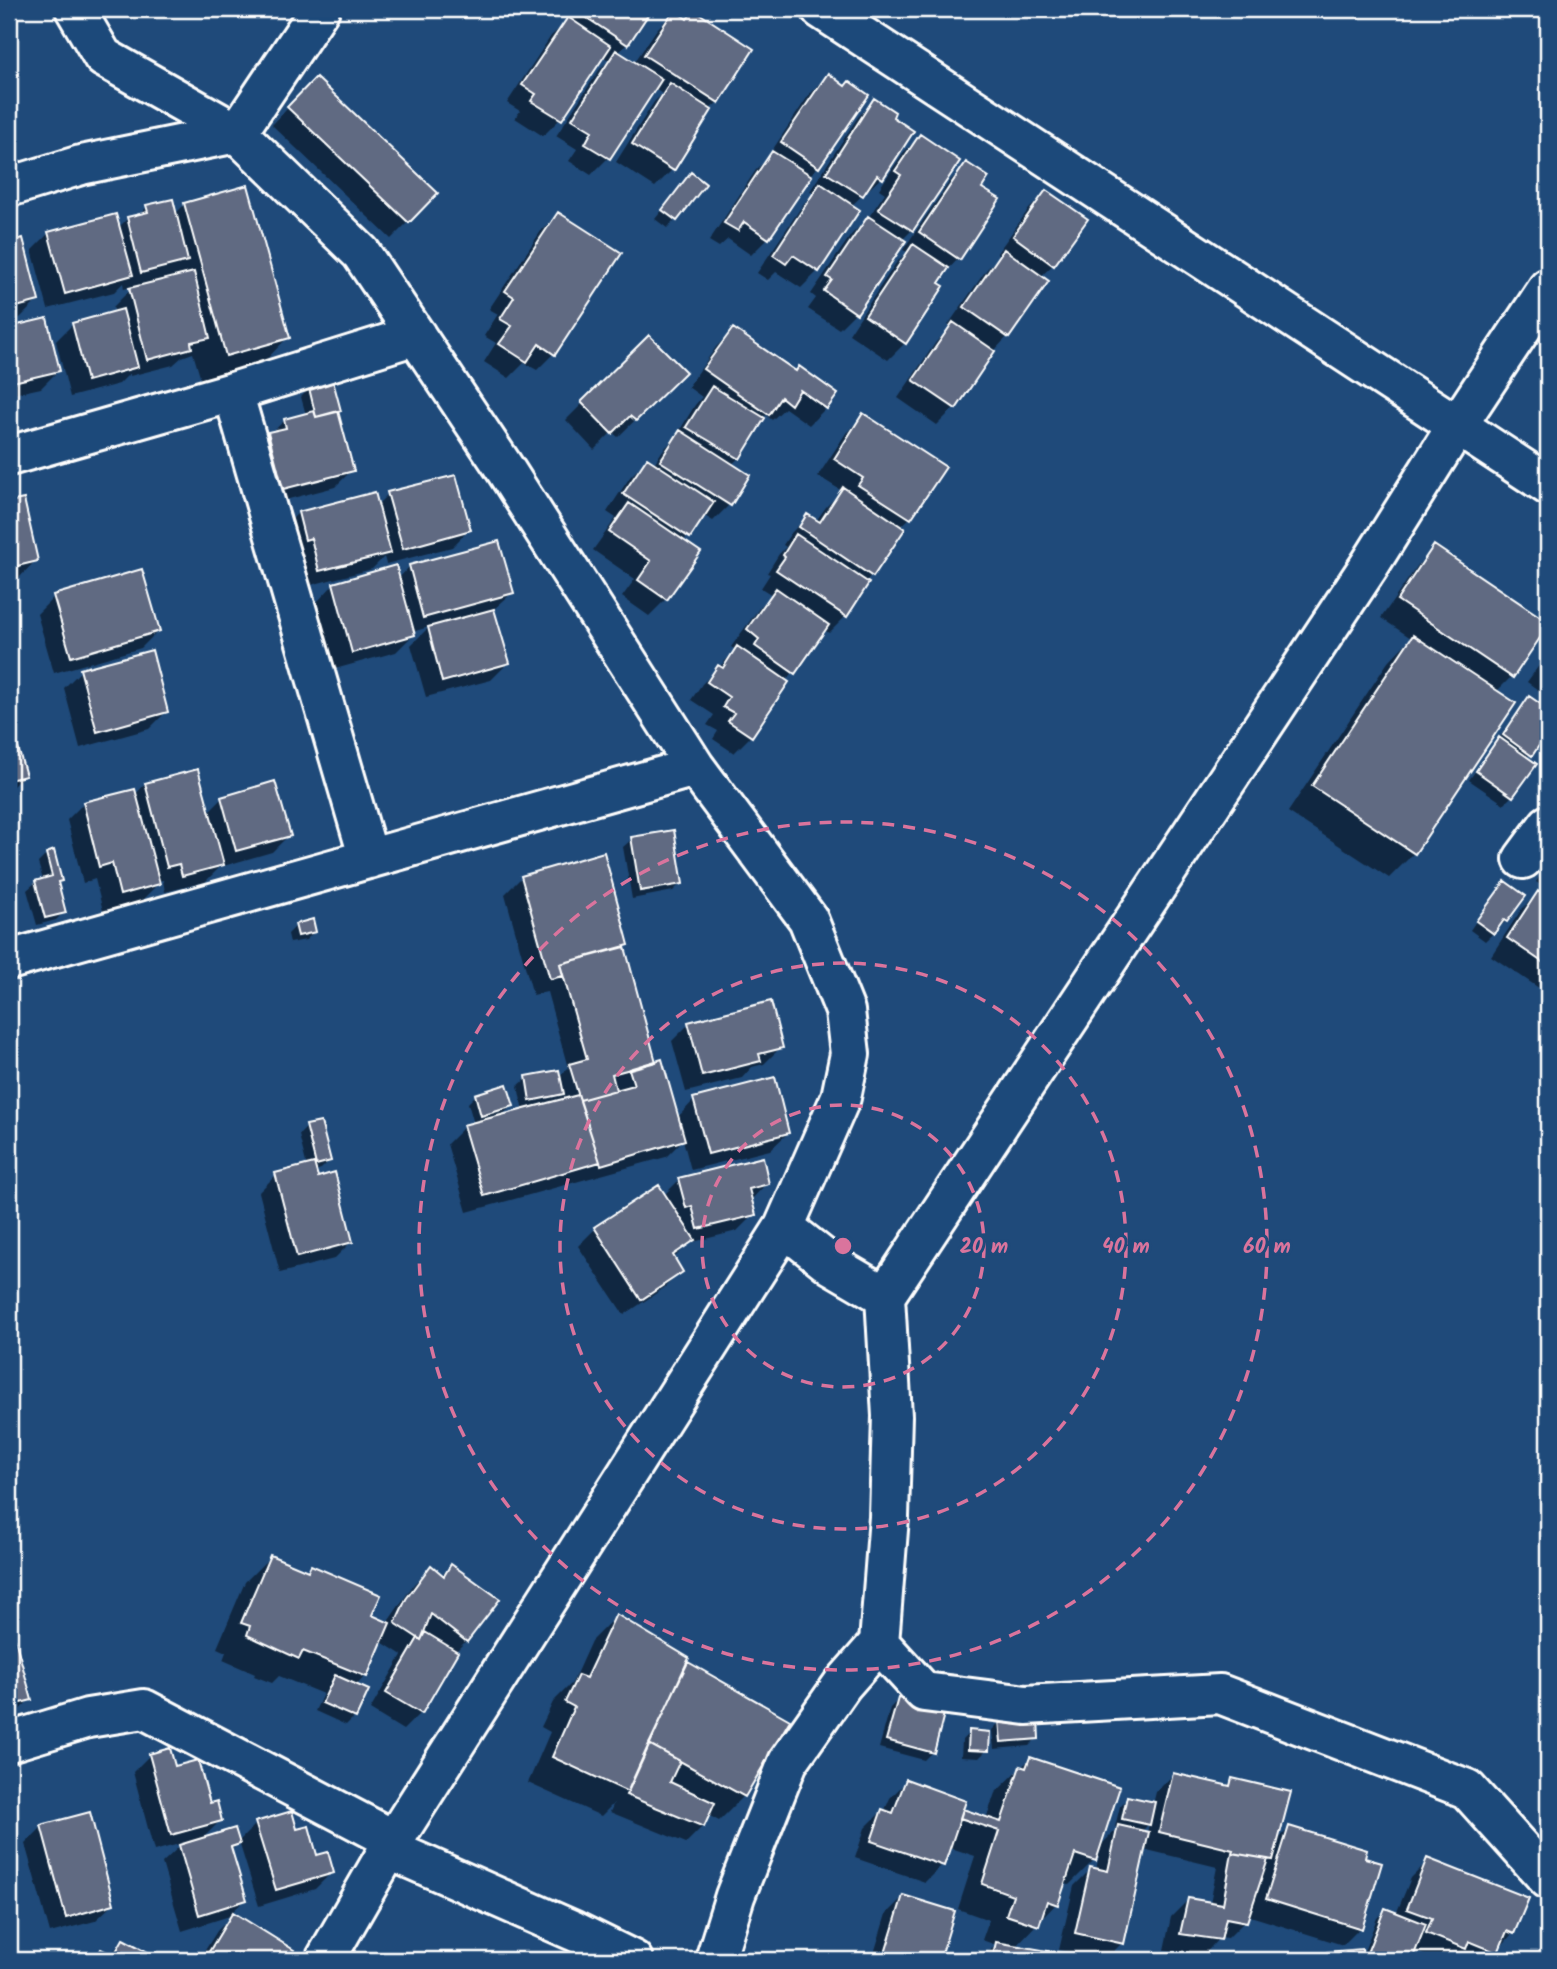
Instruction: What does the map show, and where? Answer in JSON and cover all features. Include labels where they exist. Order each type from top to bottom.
[{"type":"street","points":[[75,9],[103,57],[237,133],[361,253],[503,466],[695,767],[808,919],[845,1011],[850,1054],[841,1097],[784,1227],[391,1844],[325,1960]]},
{"type":"street","points":[[9,187],[81,165],[237,133],[320,9]]},
{"type":"street","points":[[821,9],[1548,485]]},
{"type":"street","points":[[715,1960],[735,1896],[788,1762],[842,1685],[879,1643],[889,1517],[892,1416],[885,1296],[1369,566],[1548,288]]},
{"type":"street","points":[[9,457],[233,392],[416,334]]},
{"type":"street","points":[[233,392],[369,859]]},
{"type":"street","points":[[9,960],[695,767]]},
{"type":"street","points":[[1523,859],[1548,825]]},
{"type":"street","points":[[784,1227],[832,1265],[885,1296]]},
{"type":"street","points":[[879,1643],[924,1692],[1027,1705],[1220,1694],[1467,1789],[1548,1879]]},
{"type":"street","points":[[9,1742],[88,1718],[144,1709],[391,1844],[633,1960]]},
{"type":"building","points":[[580,9],[652,9],[628,45],[578,12]]},
{"type":"building","points":[[674,10],[687,19],[694,10],[754,49],[719,103],[644,55]]},
{"type":"building","points":[[568,17],[611,46],[562,120],[531,101],[536,94],[522,85]]},
{"type":"building","points":[[616,50],[662,79],[610,159],[585,144],[592,131],[572,119]]},
{"type":"building","points":[[828,73],[845,86],[849,81],[869,95],[819,168],[781,142]]},
{"type":"building","points":[[316,77],[438,193],[409,223],[287,107]]},
{"type":"building","points":[[670,83],[712,110],[674,171],[632,144]]},
{"type":"building","points":[[874,98],[895,112],[893,117],[914,131],[883,179],[877,175],[863,196],[826,173]]},
{"type":"building","points":[[920,134],[960,161],[913,231],[878,209],[901,175],[895,171]]},
{"type":"building","points":[[772,151],[812,176],[769,239],[744,222],[738,231],[724,223]]},
{"type":"building","points":[[966,162],[989,177],[982,188],[1000,199],[960,260],[919,232]]},
{"type":"building","points":[[691,172],[706,184],[677,221],[662,210]]},
{"type":"building","points":[[820,183],[860,210],[819,272],[793,255],[786,264],[773,255]]},
{"type":"building","points":[[248,185],[290,338],[226,356],[184,203]]},
{"type":"building","points":[[1046,190],[1088,219],[1054,266],[1013,236]]},
{"type":"building","points":[[173,199],[188,261],[141,273],[127,217],[148,212],[146,205]]},
{"type":"building","points":[[558,212],[622,253],[555,355],[539,344],[527,362],[499,344],[512,326],[500,319],[514,297],[505,291]]},
{"type":"building","points":[[116,214],[133,275],[65,294],[48,232]]},
{"type":"building","points":[[868,216],[906,241],[857,314],[824,291],[832,280],[827,277]]},
{"type":"building","points":[[23,238],[39,301],[9,309],[9,242]]},
{"type":"building","points":[[913,244],[949,268],[939,283],[944,286],[906,344],[865,316]]},
{"type":"building","points":[[1004,249],[1049,281],[1009,338],[964,307]]},
{"type":"building","points":[[194,272],[210,338],[191,342],[192,348],[147,360],[129,288]]},
{"type":"building","points":[[123,309],[138,367],[87,381],[72,323]]},
{"type":"building","points":[[47,318],[60,371],[9,383],[9,327]]},
{"type":"building","points":[[953,322],[995,351],[956,409],[913,380]]},
{"type":"building","points":[[733,328],[796,371],[799,366],[838,394],[827,409],[800,390],[791,405],[781,397],[769,415],[703,369]]},
{"type":"building","points":[[649,335],[686,372],[636,421],[630,416],[612,434],[581,402]]},
{"type":"building","points":[[333,381],[341,411],[316,417],[309,388]]},
{"type":"building","points":[[712,386],[765,418],[740,459],[686,427]]},
{"type":"building","points":[[314,411],[316,417],[338,411],[354,471],[283,489],[268,432],[286,428],[284,419]]},
{"type":"building","points":[[863,413],[946,467],[911,519],[858,485],[863,478],[834,459]]},
{"type":"building","points":[[680,430],[750,475],[731,506],[660,461]]},
{"type":"building","points":[[647,458],[714,502],[690,538],[623,494]]},
{"type":"building","points":[[456,475],[471,530],[403,549],[387,492]]},
{"type":"building","points":[[843,487],[905,529],[873,577],[799,527],[807,514],[820,522]]},
{"type":"building","points":[[375,492],[391,553],[319,571],[311,538],[305,540],[298,512]]},
{"type":"building","points":[[24,499],[38,561],[9,568],[9,502]]},
{"type":"building","points":[[629,503],[701,552],[667,600],[638,580],[651,561],[609,532]]},
{"type":"building","points":[[796,534],[869,583],[847,617],[776,570]]},
{"type":"building","points":[[499,541],[514,593],[423,618],[409,565]]},
{"type":"building","points":[[1434,545],[1548,622],[1548,626],[1513,678],[1397,600]]},
{"type":"building","points":[[396,565],[415,635],[352,653],[333,583]]},
{"type":"building","points":[[142,569],[160,631],[71,657],[53,595]]},
{"type":"building","points":[[776,588],[829,625],[795,674],[755,646],[759,639],[747,629]]},
{"type":"building","points":[[494,609],[510,663],[442,682],[428,627]]},
{"type":"building","points":[[1413,635],[1516,703],[1415,854],[1312,786]]},
{"type":"building","points":[[737,646],[789,682],[752,737],[728,721],[734,713],[723,707],[729,697],[707,682],[718,665],[723,668]]},
{"type":"building","points":[[152,650],[168,712],[97,732],[80,669]]},
{"type":"building","points":[[1529,696],[1548,709],[1548,732],[1532,756],[1503,735]]},
{"type":"building","points":[[9,720],[26,776],[9,780]]},
{"type":"building","points":[[1499,737],[1537,764],[1513,797],[1476,771]]},
{"type":"building","points":[[198,769],[224,865],[182,876],[179,864],[167,867],[145,783]]},
{"type":"building","points":[[275,781],[291,836],[236,851],[221,797]]},
{"type":"building","points":[[135,789],[160,884],[120,895],[112,863],[99,867],[83,802]]},
{"type":"building","points":[[674,830],[683,884],[640,891],[631,837]]},
{"type":"building","points":[[54,850],[66,913],[45,918],[35,881],[52,876],[46,853]]},
{"type":"building","points":[[604,852],[629,945],[560,964],[563,976],[550,979],[521,876]]},
{"type":"building","points":[[1505,881],[1526,896],[1507,922],[1504,920],[1494,934],[1476,921]]},
{"type":"building","points":[[1538,891],[1548,898],[1548,966],[1507,938]]},
{"type":"building","points":[[313,919],[316,932],[298,936],[295,924]]},
{"type":"building","points":[[625,947],[656,1062],[612,1074],[616,1090],[580,1100],[569,1064],[587,1059],[560,964]]},
{"type":"building","points":[[771,1001],[783,1048],[759,1054],[761,1061],[702,1076],[688,1022]]},
{"type":"building","points":[[662,1059],[685,1140],[601,1165],[580,1100],[634,1085],[629,1069]]},
{"type":"building","points":[[559,1070],[564,1094],[530,1101],[526,1076]]},
{"type":"building","points":[[775,1077],[789,1133],[708,1154],[693,1098]]},
{"type":"building","points":[[507,1084],[514,1106],[481,1116],[475,1094]]},
{"type":"building","points":[[578,1095],[600,1162],[484,1196],[463,1125]]},
{"type":"building","points":[[321,1122],[331,1161],[316,1165],[306,1125]]},
{"type":"building","points":[[763,1157],[769,1184],[749,1189],[756,1215],[698,1229],[692,1206],[686,1208],[678,1178]]},
{"type":"building","points":[[314,1163],[318,1177],[335,1172],[353,1242],[297,1257],[275,1173]]},
{"type":"building","points":[[659,1185],[695,1240],[673,1255],[683,1272],[641,1300],[594,1227]]},
{"type":"building","points":[[270,1555],[308,1571],[311,1565],[381,1595],[372,1615],[390,1623],[367,1677],[303,1651],[299,1659],[247,1635],[250,1626],[241,1623]]},
{"type":"building","points":[[451,1564],[500,1599],[467,1642],[431,1614],[421,1640],[395,1623],[406,1599],[431,1565],[444,1576]]},
{"type":"building","points":[[616,1614],[689,1658],[628,1792],[552,1757],[574,1707],[565,1702],[578,1675],[586,1678]]},
{"type":"building","points":[[425,1632],[458,1652],[422,1714],[386,1693],[418,1638],[421,1640]]},
{"type":"building","points":[[9,1633],[12,1639],[15,1639],[32,1700],[9,1706]]},
{"type":"building","points":[[688,1662],[790,1720],[745,1797],[649,1744]]},
{"type":"building","points":[[335,1675],[369,1690],[356,1718],[322,1703]]},
{"type":"building","points":[[898,1698],[945,1710],[934,1753],[886,1740]]},
{"type":"building","points":[[1038,1718],[1039,1739],[1001,1742],[999,1720]]},
{"type":"building","points":[[969,1730],[990,1732],[989,1751],[968,1750]]},
{"type":"building","points":[[649,1744],[680,1761],[670,1782],[715,1803],[704,1827],[626,1795]]},
{"type":"building","points":[[170,1748],[175,1766],[198,1760],[210,1803],[217,1801],[222,1821],[171,1835],[149,1754]]},
{"type":"building","points":[[1030,1757],[1120,1787],[1096,1861],[1075,1854],[1058,1905],[1047,1901],[1039,1926],[1006,1915],[1013,1895],[982,1884],[999,1831],[960,1818],[963,1809],[1001,1822],[1020,1766],[1026,1768]]},
{"type":"building","points":[[1173,1773],[1230,1786],[1232,1778],[1291,1792],[1273,1860],[1232,1853],[1233,1850],[1159,1832]]},
{"type":"building","points":[[906,1779],[966,1801],[944,1866],[871,1841],[882,1809],[893,1813]]},
{"type":"building","points":[[1127,1796],[1155,1802],[1150,1825],[1122,1819]]},
{"type":"building","points":[[292,1811],[297,1829],[309,1826],[317,1855],[328,1852],[334,1873],[276,1890],[255,1822]]},
{"type":"building","points":[[90,1812],[114,1904],[66,1918],[41,1825]]},
{"type":"building","points":[[1118,1825],[1149,1832],[1124,1944],[1075,1933],[1090,1867],[1108,1871]]},
{"type":"building","points":[[1289,1826],[1367,1850],[1365,1858],[1382,1863],[1362,1929],[1266,1899]]},
{"type":"building","points":[[235,1828],[240,1844],[231,1847],[247,1900],[199,1915],[179,1845]]},
{"type":"building","points":[[1232,1853],[1268,1859],[1247,1922],[1226,1918],[1221,1940],[1180,1934],[1188,1898],[1223,1904]]},
{"type":"building","points":[[1427,1858],[1529,1898],[1514,1934],[1507,1931],[1498,1953],[1469,1941],[1466,1949],[1426,1933],[1432,1918],[1407,1909]]},
{"type":"building","points":[[903,1895],[955,1911],[940,1960],[883,1960]]},
{"type":"building","points":[[1385,1908],[1426,1924],[1412,1960],[1386,1960],[1367,1953]]},
{"type":"building","points":[[233,1912],[294,1950],[288,1960],[204,1960]]},
{"type":"building","points":[[123,1939],[163,1960],[95,1960],[101,1949],[114,1955]]},
{"type":"building","points":[[996,1942],[1071,1955],[1070,1960],[992,1960]]},
{"type":"building","points":[[1362,1949],[1363,1960],[1328,1960],[1327,1952]]}]
